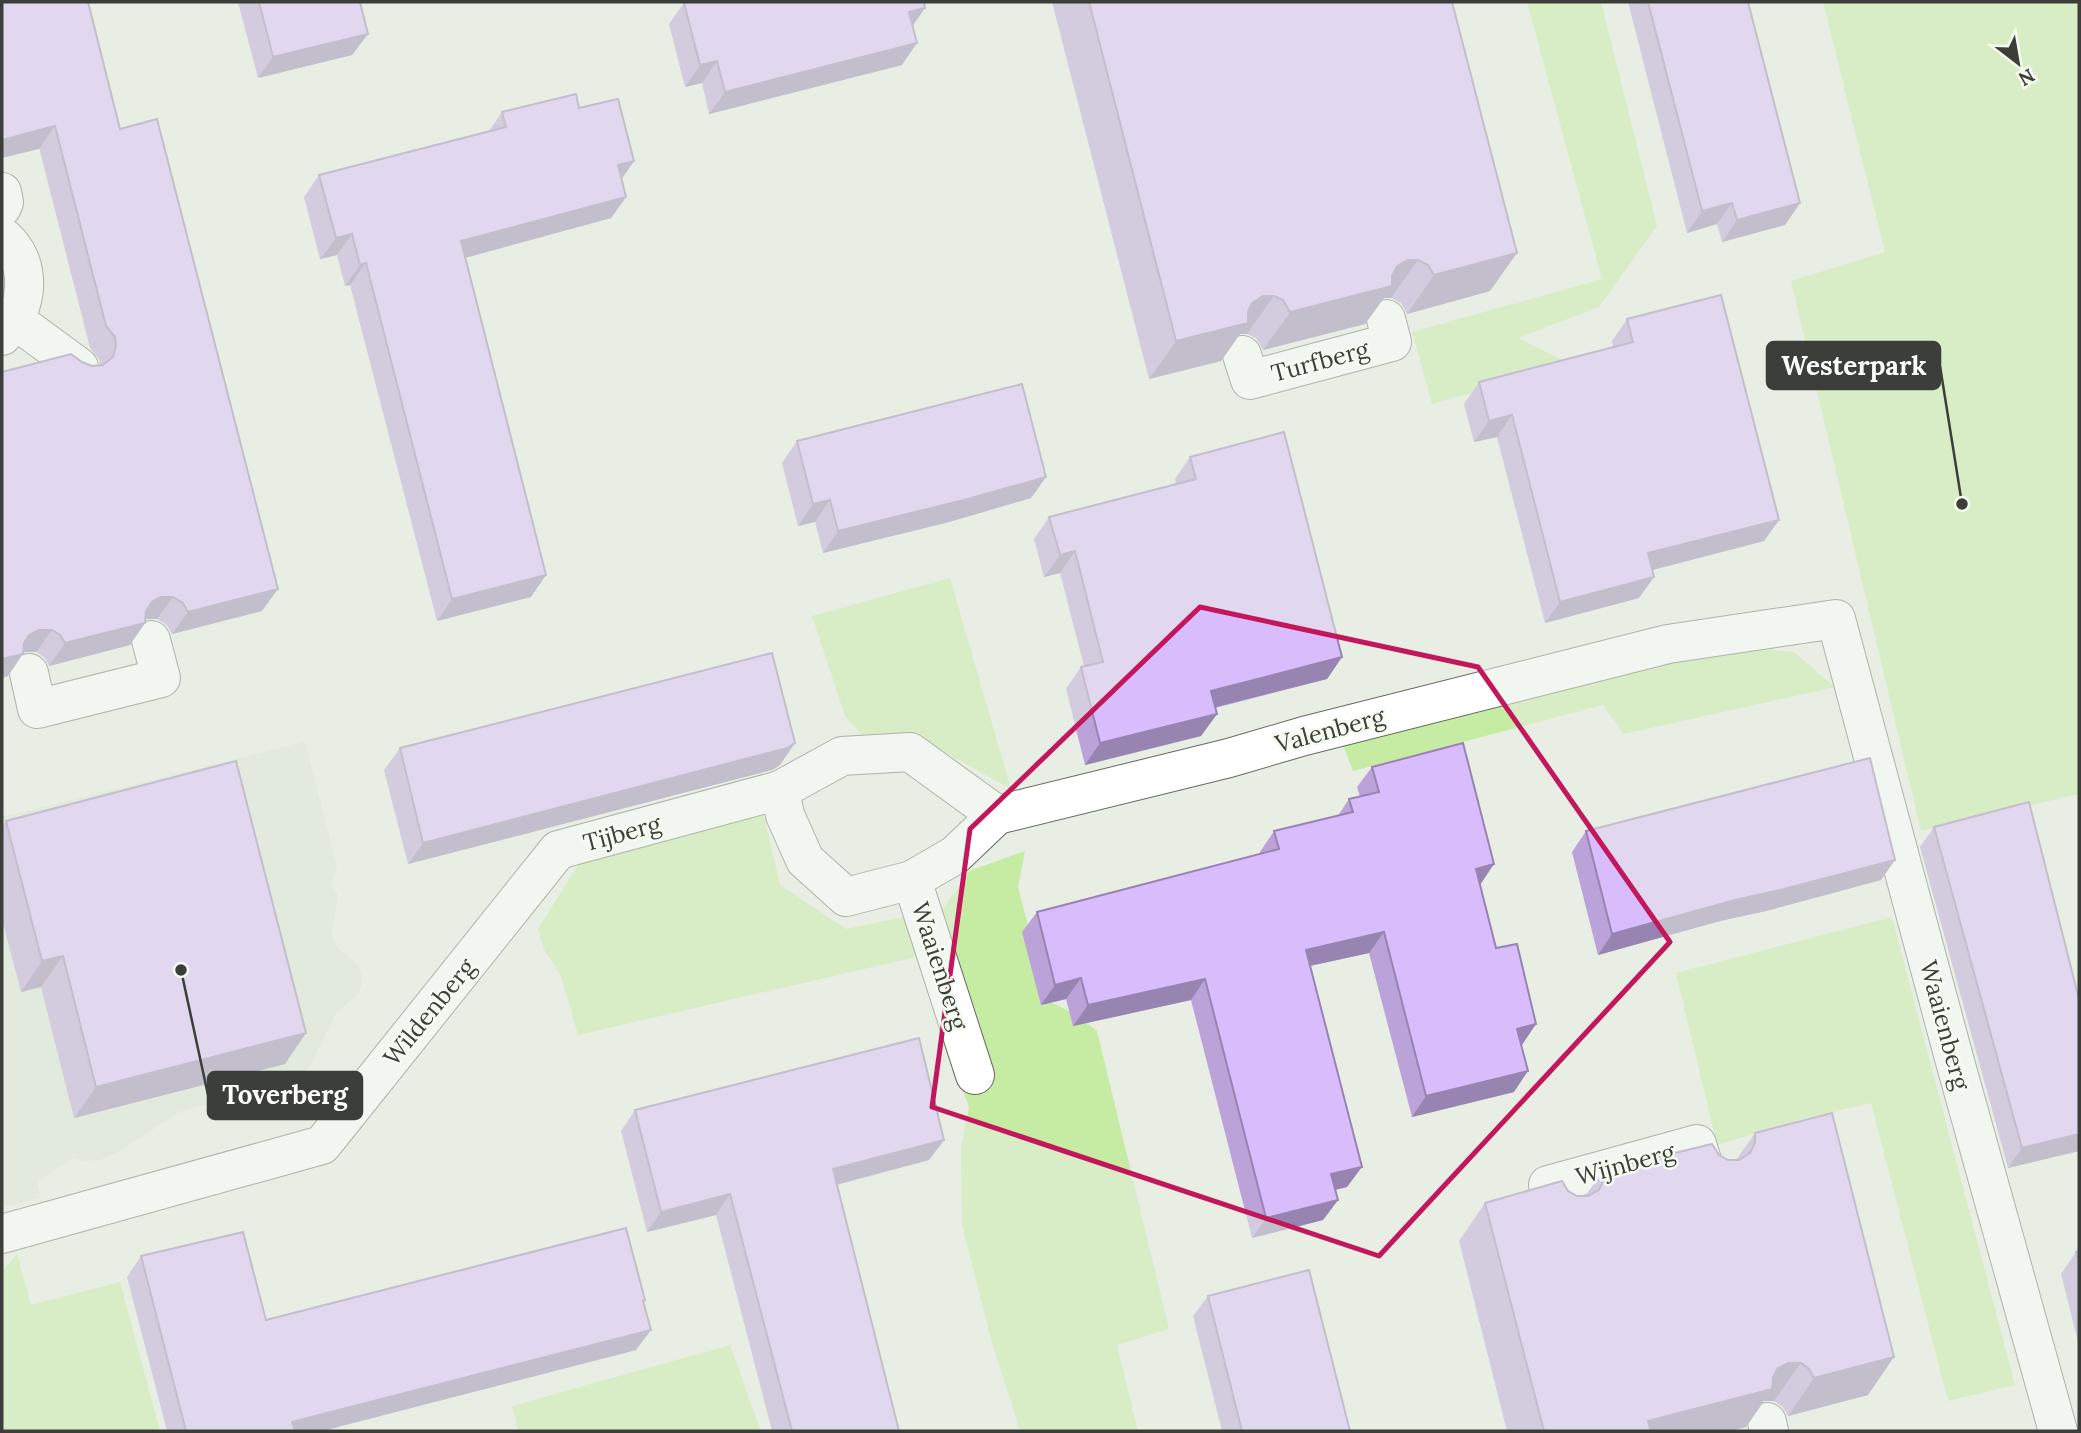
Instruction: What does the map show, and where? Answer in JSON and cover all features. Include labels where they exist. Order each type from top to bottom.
[{"type":"street","points":[[2,192],[2,207]]},
{"type":"street","points":[[2,236],[19,258],[25,279],[23,300],[9,328],[79,367]]},
{"type":"street","name":"Turfberg","points":[[1242,355],[1250,380],[1392,342],[1386,319]]},
{"type":"street","name":"Valenberg","points":[[997,815],[1668,644],[1836,619]]},
{"type":"street","name":"Waaienberg","points":[[1836,619],[2058,1431]]},
{"type":"street","points":[[29,673],[37,709],[161,678],[151,640]]},
{"type":"street","name":"Tijberg","points":[[497,927],[558,850],[780,790],[842,756],[910,752],[997,815]]},
{"type":"street","points":[[780,790],[785,815],[805,860],[846,897],[912,880]]},
{"type":"street","name":"Waaienberg","points":[[975,1075],[912,880],[956,855],[997,815]]},
{"type":"street","name":"Wildenberg","points":[[2,1234],[322,1144],[497,927]]},
{"type":"street","name":"Wijnberg","points":[[1556,1213],[1548,1185],[1697,1144],[1707,1177]]},
{"type":"highlighted area","points":[[1200,607],[1478,667],[1670,942],[1379,1256],[932,1107],[970,829]]},
{"type":"shaded area","points":[[305,742],[337,866],[331,885],[338,894],[332,934],[336,946],[357,964],[362,976],[362,985],[357,995],[336,1013],[310,1066],[297,1081],[181,1111],[118,1152],[100,1160],[83,1161],[73,1158],[37,1182],[41,1198],[2,1207],[2,817]]},
{"type":"green space","points":[[1527,2],[1601,2],[1657,226],[1599,307],[1518,338],[1573,365],[1432,404],[1412,332],[1602,279]]},
{"type":"green space","points":[[1823,2],[2079,2],[2079,794],[1921,831],[1791,281],[1885,252]]},
{"type":"green space","points":[[950,578],[1011,789],[910,733],[867,740],[845,716],[812,616]]},
{"type":"green space","points":[[1727,646],[1794,652],[1835,687],[1624,734],[1603,705],[1353,771],[1343,745]]},
{"type":"green space","points":[[763,811],[780,885],[846,929],[943,909],[969,871],[1025,851],[1018,887],[1048,1001],[1075,1014],[1097,1031],[1169,1329],[1117,1345],[1138,1431],[1020,1431],[991,1339],[962,1225],[961,1147],[969,1107],[916,957],[578,1035],[561,976],[544,949],[538,929],[582,859]]},
{"type":"green space","points":[[1892,917],[2015,1385],[1948,1401],[1871,1103],[1802,1119],[1717,1145],[1676,973]]},
{"type":"green space","points":[[17,1254],[31,1305],[120,1282],[160,1431],[4,1431],[2,1272]]},
{"type":"green space","points":[[730,1345],[761,1431],[518,1431],[512,1406]]},
{"type":"building","points":[[2,2],[88,2],[120,129],[157,119],[278,589],[188,612],[183,603],[173,597],[160,597],[152,602],[146,611],[145,623],[65,643],[60,635],[52,630],[39,630],[29,635],[24,643],[23,654],[2,659],[2,372],[71,354],[92,366],[103,365],[113,357],[116,346],[115,337],[106,326],[55,126],[2,140]]},
{"type":"building","points":[[259,2],[360,2],[368,34],[273,57]]},
{"type":"building","points":[[924,2],[925,8],[909,12],[917,43],[725,92],[717,61],[700,65],[684,3]]},
{"type":"building","points":[[1089,2],[1452,2],[1517,253],[1434,275],[1428,265],[1418,260],[1408,260],[1397,266],[1392,276],[1392,286],[1290,312],[1283,300],[1274,296],[1263,296],[1252,303],[1248,312],[1248,323],[1176,341]]},
{"type":"building","points":[[1648,2],[1748,2],[1800,203],[1737,220],[1732,203],[1702,211]]},
{"type":"building","points":[[576,94],[579,108],[618,99],[634,161],[618,165],[626,197],[461,241],[546,575],[452,599],[366,263],[360,265],[352,234],[336,238],[319,175],[506,127],[502,112]]},
{"type":"building","points":[[1721,295],[1779,520],[1648,553],[1654,577],[1560,602],[1512,415],[1489,421],[1479,382],[1633,342],[1627,319]]},
{"type":"building","points":[[1022,384],[1046,477],[838,531],[830,500],[813,504],[797,441]]},
{"type":"building","points":[[1284,432],[1342,657],[1211,691],[1217,714],[1100,743],[1081,667],[1103,662],[1075,551],[1060,555],[1049,517],[1196,479],[1190,457]]},
{"type":"building","points":[[772,653],[795,743],[787,748],[423,843],[400,748]]},
{"type":"building","points":[[1463,743],[1494,864],[1476,869],[1496,948],[1517,944],[1536,1024],[1517,1029],[1528,1071],[1426,1096],[1384,932],[1306,950],[1362,1167],[1331,1174],[1338,1200],[1266,1218],[1205,979],[1088,1005],[1081,978],[1055,985],[1037,912],[1279,849],[1274,831],[1353,812],[1349,799],[1379,792],[1372,767]]},
{"type":"building","points":[[1870,758],[1895,860],[1612,934],[1586,831]]},
{"type":"building","points":[[236,761],[306,1033],[96,1087],[63,956],[42,961],[6,821]]},
{"type":"building","points":[[2029,802],[2079,999],[2079,1134],[2022,1148],[1934,827]]},
{"type":"building","points":[[919,1038],[944,1140],[833,1169],[899,1431],[792,1431],[730,1194],[661,1212],[635,1110]]},
{"type":"building","points":[[1832,1113],[1894,1357],[1814,1378],[1809,1369],[1801,1363],[1788,1363],[1778,1368],[1773,1377],[1772,1389],[1648,1421],[1651,1431],[1544,1431],[1485,1203],[1562,1181],[1568,1191],[1577,1196],[1588,1196],[1599,1190],[1604,1180],[1604,1170],[1712,1144],[1719,1155],[1728,1160],[1739,1160],[1750,1153],[1755,1143],[1755,1133]]},
{"type":"building","points":[[626,1228],[651,1330],[292,1422],[295,1431],[186,1431],[141,1256],[243,1232],[266,1320]]},
{"type":"building","points":[[1309,1270],[1350,1431],[1242,1431],[1208,1296]]},
{"type":"place","name":"Westerpark","points":[[1962,504]]},
{"type":"place","name":"Toverberg","points":[[181,970]]}]
